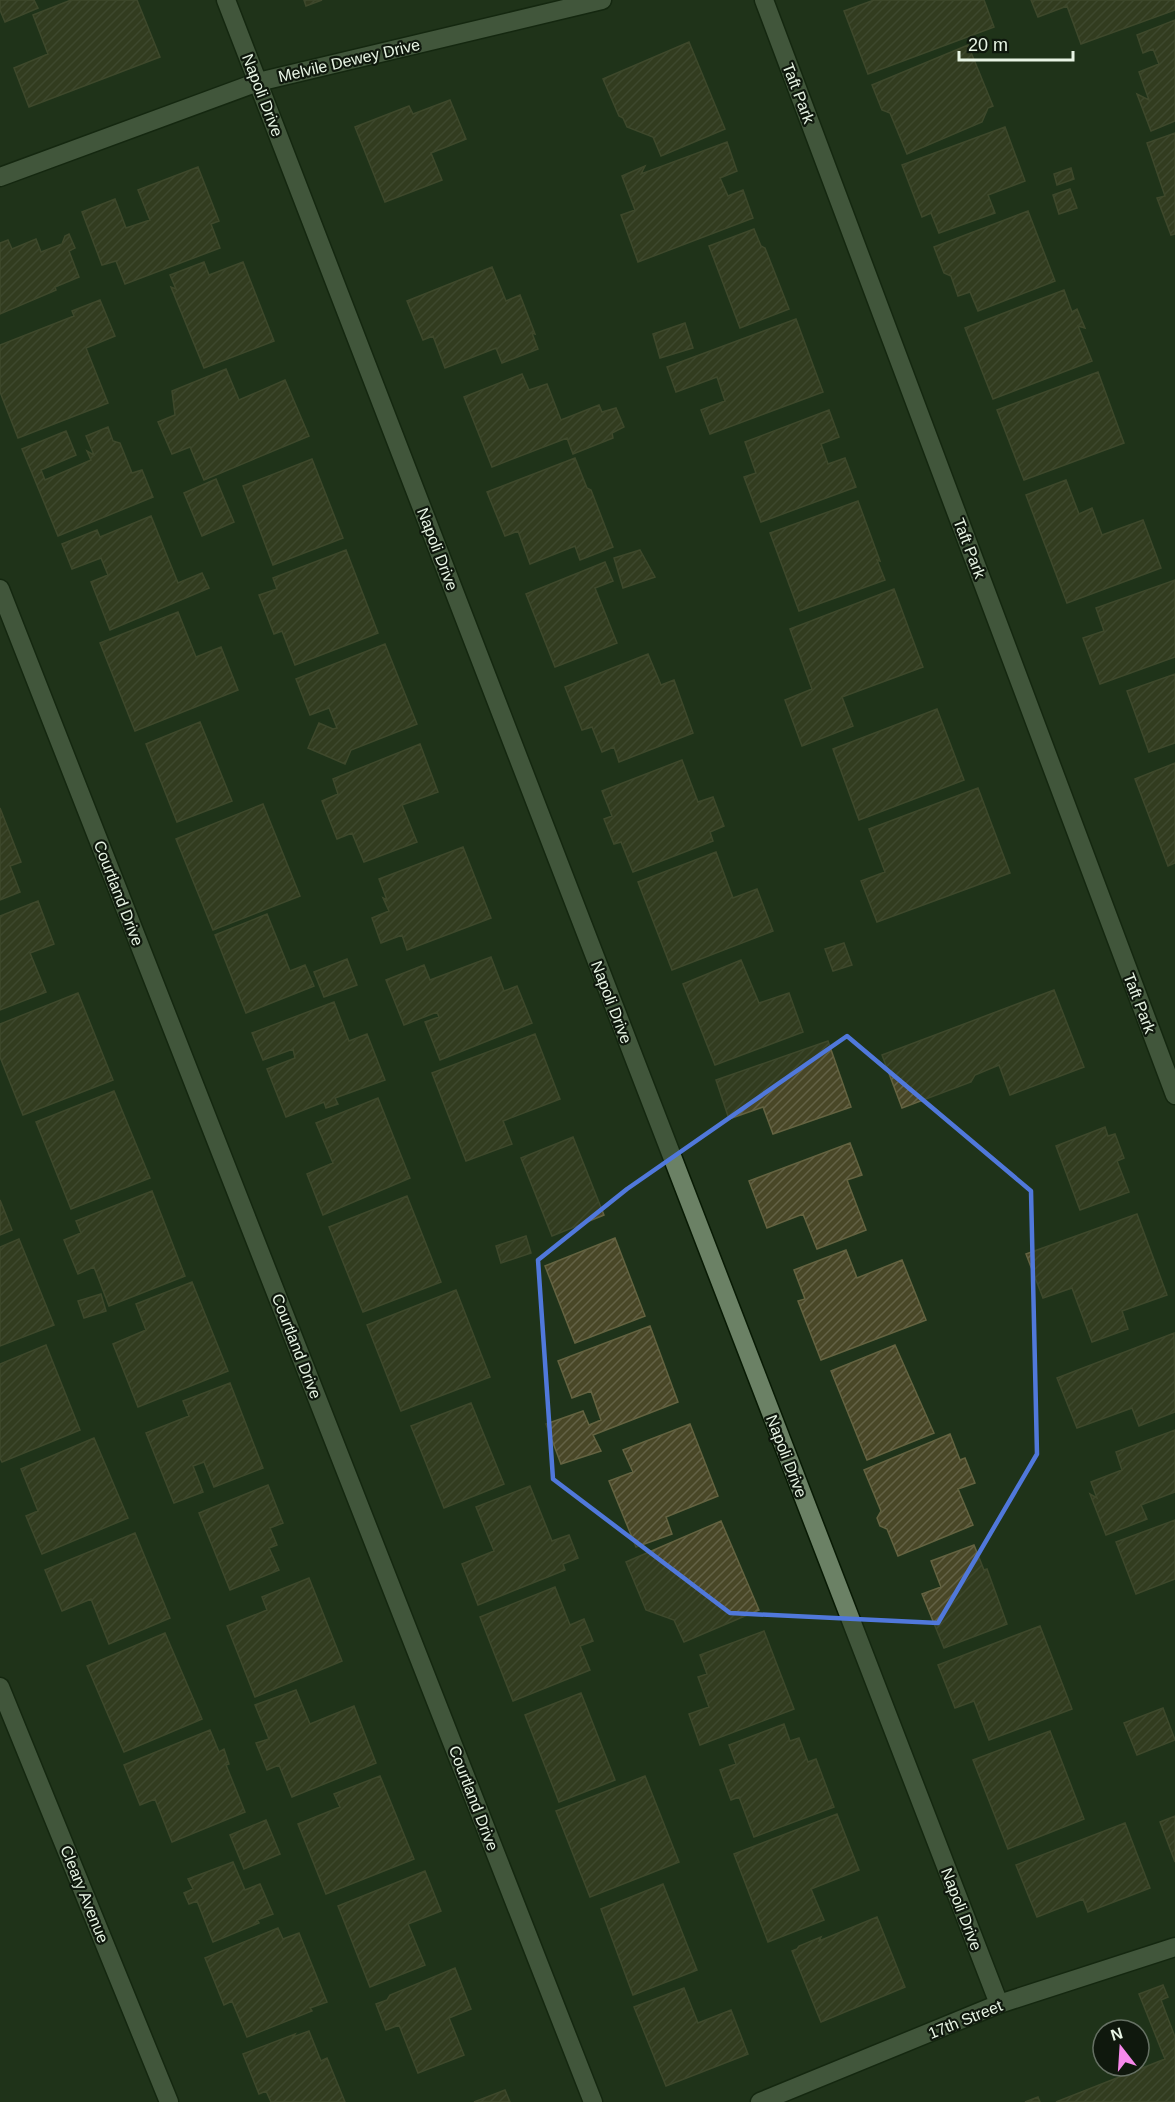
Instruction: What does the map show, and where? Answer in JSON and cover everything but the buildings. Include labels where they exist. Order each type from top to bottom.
[{"type":"street","name":"Napoli Drive","points":[[226,0],[999,2004]]},
{"type":"street","name":"Melvile Dewey Drive","points":[[0,177],[258,82],[602,0]]},
{"type":"street","name":"Taft Park","points":[[764,0],[1175,1095]]},
{"type":"street","name":"Courtland Drive","points":[[0,589],[593,2102]]},
{"type":"street","name":"Cleary Avenue","points":[[0,1687],[169,2102]]},
{"type":"street","name":"17th Street","points":[[760,2102],[999,2004],[1175,1947]]},
{"type":"highlighted area","points":[[847,1036],[1031,1191],[1037,1454],[938,1623],[730,1613],[553,1479],[538,1260],[627,1189]]}]
